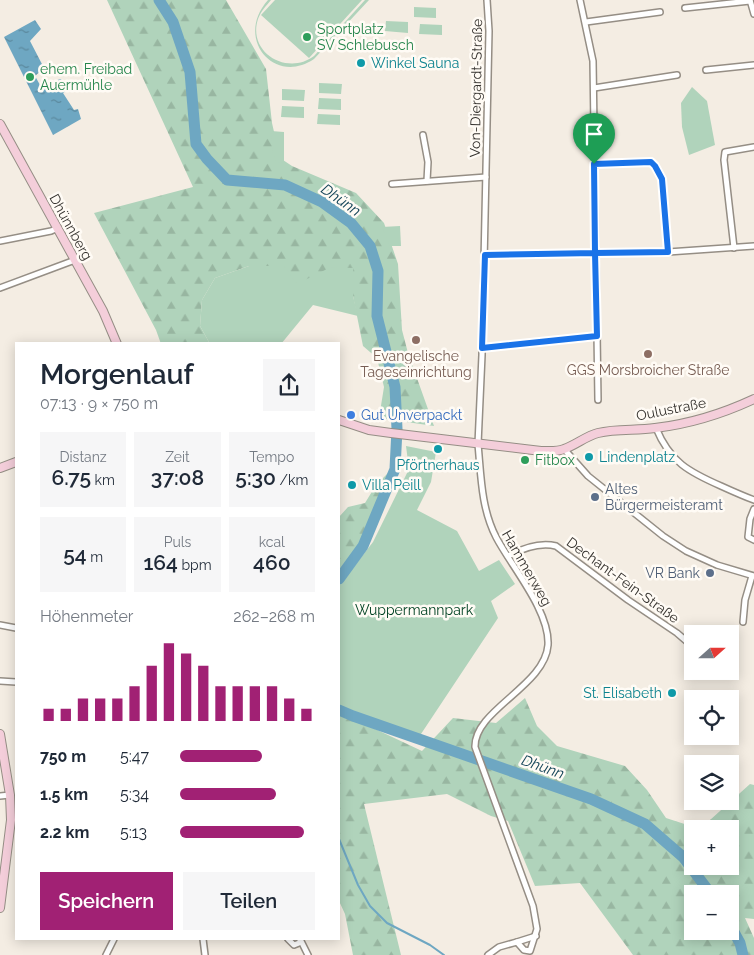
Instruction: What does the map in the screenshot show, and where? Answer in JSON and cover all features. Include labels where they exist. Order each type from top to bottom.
[{"type":"main road","name":"Dhünnberg","points":[[0,124],[58,228],[107,320],[116,342]]},
{"type":"main road","name":"Oulustraße","points":[[564,449],[598,433],[656,428],[697,419],[737,407],[754,399]]},
{"type":"main road","points":[[340,420],[369,430],[410,436],[541,450],[564,449]]},
{"type":"main road","points":[[0,468],[15,462]]},
{"type":"main road","points":[[0,734],[10,795],[13,844],[2,889],[0,908]]},
{"type":"street","name":"Von-Diergardt-Straße","points":[[478,444],[485,255],[489,31],[487,0]]},
{"type":"street","points":[[580,0],[592,53],[594,88],[598,400]]},
{"type":"street","points":[[685,8],[750,0],[754,14]]},
{"type":"street","points":[[586,22],[660,12]]},
{"type":"street","points":[[706,70],[754,65]]},
{"type":"street","points":[[594,88],[678,74]]},
{"type":"street","points":[[423,135],[428,162],[428,181]]},
{"type":"street","points":[[734,248],[724,160],[725,152],[754,147]]},
{"type":"street","points":[[594,164],[651,162],[655,166],[662,179],[668,252]]},
{"type":"street","name":"Von-Diergardt-Straße","points":[[392,184],[486,177]]},
{"type":"street","points":[[0,241],[52,231],[58,228]]},
{"type":"street","points":[[485,255],[668,252],[754,246]]},
{"type":"street","points":[[0,288],[75,260]]},
{"type":"street","points":[[482,348],[597,336]]},
{"type":"street","points":[[656,428],[663,445],[686,470],[754,500]]},
{"type":"street","name":"Hammerweg","points":[[478,444],[485,507],[495,536],[538,606],[544,620],[548,646],[542,665],[492,715],[479,731],[474,741],[533,906],[536,936]]},
{"type":"street","points":[[564,449],[588,476],[663,536],[686,551],[717,565],[753,576],[745,600],[742,622]]},
{"type":"street","points":[[754,509],[750,519],[748,537],[754,540]]},
{"type":"street","name":"Dechant-Fein-Straße","points":[[508,556],[531,547],[547,544],[556,546],[684,639]]},
{"type":"street","points":[[0,626],[15,628]]},
{"type":"street","points":[[0,681],[15,682]]},
{"type":"street","points":[[0,796],[10,795]]},
{"type":"street","points":[[516,942],[524,950],[530,952],[536,936]]},
{"type":"street","points":[[488,955],[499,948],[536,936]]},
{"type":"street","points":[[106,955],[114,940]]},
{"type":"street","points":[[203,940],[205,955]]},
{"type":"street","points":[[289,940],[294,944],[301,940],[308,955]]},
{"type":"green space","points":[[107,0],[226,0],[266,69],[272,123],[280,158],[292,166],[356,193],[384,223],[398,264],[402,330],[408,353],[434,426],[379,418],[384,387],[377,358],[363,346],[353,296],[353,268],[331,268],[297,285],[249,266],[215,278],[202,300],[200,326],[209,342],[160,342],[156,330],[94,213],[193,187]]},
{"type":"green space","points":[[268,0],[271,0],[258,19],[256,31],[258,42],[272,58],[282,62],[293,63],[304,62],[314,56],[365,0],[369,0],[314,59],[299,66],[285,67],[273,62],[263,54],[257,42],[255,29],[259,15]]},
{"type":"green space","name":"Sportplatz SV Schlebusch","points":[[275,0],[362,0],[309,58],[261,15]]},
{"type":"green space","points":[[414,7],[436,8],[436,18],[414,17]]},
{"type":"green space","points":[[386,21],[408,22],[408,33],[385,31]]},
{"type":"green space","points":[[420,24],[442,25],[442,35],[419,34]]},
{"type":"green space","points":[[319,83],[342,84],[341,94],[319,93]]},
{"type":"green space","points":[[692,87],[707,101],[715,145],[689,155],[682,127],[681,103]]},
{"type":"green space","points":[[282,89],[305,90],[304,101],[282,100]]},
{"type":"green space","points":[[319,98],[341,99],[341,110],[318,109]]},
{"type":"green space","points":[[282,106],[304,107],[304,118],[281,117]]},
{"type":"green space","points":[[318,114],[340,115],[340,125],[317,124]]},
{"type":"green space","points":[[271,131],[284,132],[284,163],[277,162],[273,155]]},
{"type":"green space","points":[[400,226],[401,246],[390,246],[382,227]]},
{"type":"green space","points":[[249,266],[284,266],[297,284],[331,267],[353,268],[353,296],[358,316],[313,305],[283,342],[209,342],[200,326],[202,300],[215,278]]},
{"type":"green space","name":"Wuppermannpark","points":[[406,446],[436,452],[431,482],[417,510],[457,531],[479,571],[499,560],[515,584],[491,601],[498,618],[417,740],[340,708],[340,585],[373,542],[409,469]]},
{"type":"green space","points":[[389,472],[394,475],[368,534],[340,570],[340,516],[348,507],[365,503],[376,485]]},
{"type":"green space","points":[[525,698],[537,726],[557,746],[625,766],[647,790],[666,818],[684,824],[684,875],[739,875],[739,820],[710,820],[721,810],[739,810],[739,794],[750,784],[754,785],[754,919],[745,918],[754,938],[754,955],[633,955],[580,883],[535,886],[508,821],[491,816],[447,794],[364,804],[401,955],[353,955],[345,914],[340,903],[340,712],[422,751],[453,718],[496,723]]},
{"type":"water","name":"ehem. Freibad Auermühle","points":[[35,20],[41,29],[30,41],[44,68],[35,76],[40,85],[61,79],[67,90],[63,93],[74,110],[78,109],[81,119],[53,135],[4,37]]},
{"type":"waterway","name":"Dhünn","points":[[159,0],[173,22],[190,72],[196,144],[207,159],[227,180],[285,185],[322,202],[351,223],[370,246],[378,271],[377,316],[395,387],[397,429],[395,469],[363,546],[340,578]]},
{"type":"waterway","name":"Dhünn","points":[[340,710],[591,799],[645,824],[683,857],[704,885]]},
{"type":"waterway","points":[[340,841],[358,885],[370,906],[387,923],[430,945],[444,955]]},
{"type":"waterway","name":"Dhünn","points":[[738,940],[743,955]]},
{"type":"place","name":"Sportplatz SV Schlebusch","points":[[307,37]]},
{"type":"place","name":"Winkel Sauna","points":[[361,63]]},
{"type":"place","name":"ehem. Freibad Auermühle","points":[[30,77]]},
{"type":"place","name":"Evangelische Tageseinrichtung","points":[[416,340]]},
{"type":"place","name":"GGS Morsbroicher Straße","points":[[648,354]]},
{"type":"place","name":"Gut Unverpackt","points":[[351,415]]},
{"type":"place","name":"Pförtnerhaus","points":[[438,449]]},
{"type":"place","name":"Lindenplatz","points":[[589,457]]},
{"type":"place","name":"Fitbox","points":[[525,460]]},
{"type":"place","name":"Villa Peill","points":[[352,485]]},
{"type":"place","name":"Altes Bürgermeisteramt","points":[[595,497]]},
{"type":"place","name":"VR Bank","points":[[710,573]]},
{"type":"place","name":"St. Elisabeth","points":[[672,693]]},
{"type":"route","points":[[594,164],[595,253],[485,255],[482,348],[597,336],[595,253],[668,252],[662,179],[655,166],[651,162],[594,164]]}]
